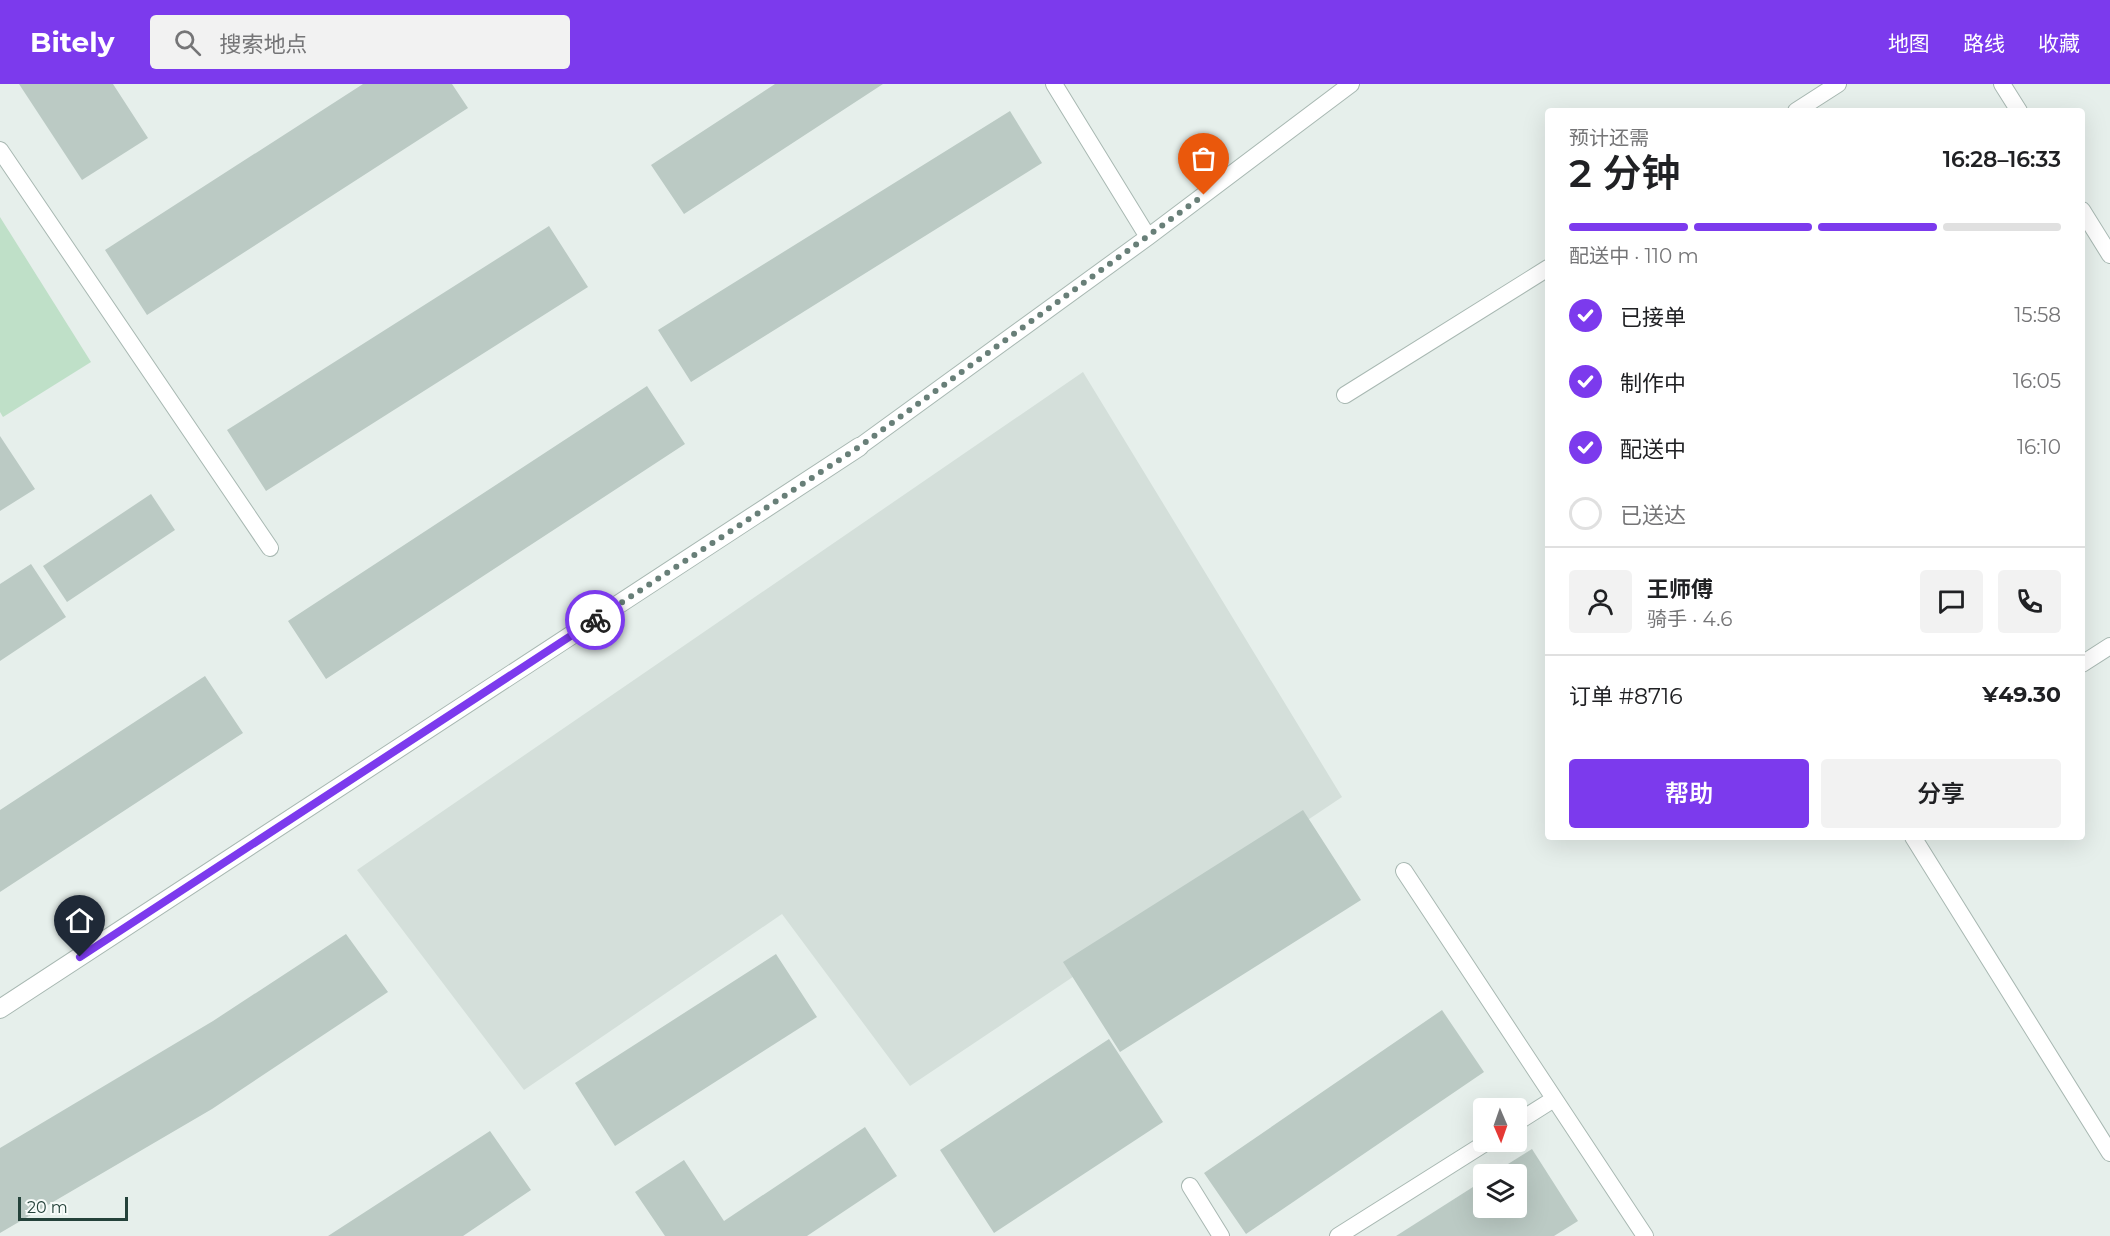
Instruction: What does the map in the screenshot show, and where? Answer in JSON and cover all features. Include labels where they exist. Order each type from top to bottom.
[{"type":"street","points":[[0,1009],[859,447]]},
{"type":"lane","points":[[1054,84],[1148,237]]},
{"type":"lane","points":[[859,447],[1148,237],[1351,84]]},
{"type":"lane","points":[[1801,108],[1838,84]]},
{"type":"lane","points":[[2002,84],[2017,108]]},
{"type":"lane","points":[[0,150],[270,548]]},
{"type":"lane","points":[[2085,215],[2110,255]]},
{"type":"lane","points":[[1345,395],[1545,270]]},
{"type":"lane","points":[[2085,662],[2110,646]]},
{"type":"lane","points":[[1915,840],[2110,1153]]},
{"type":"lane","points":[[1404,871],[1645,1236]]},
{"type":"lane","points":[[1527,1116],[1554,1099]]},
{"type":"lane","points":[[1338,1236],[1473,1151]]},
{"type":"lane","points":[[1190,1186],[1221,1236]]},
{"type":"shaded area","points":[[1083,372],[1342,797],[910,1086],[782,914],[524,1090],[357,870]]},
{"type":"green space","points":[[0,217],[91,362],[3,417],[0,412]]},
{"type":"building","points":[[19,84],[113,84],[148,138],[82,180]]},
{"type":"building","points":[[363,84],[452,84],[468,108],[147,315],[105,250]]},
{"type":"building","points":[[775,84],[883,84],[684,214],[651,165]]},
{"type":"building","points":[[1010,111],[1042,163],[691,382],[658,330]]},
{"type":"building","points":[[549,226],[588,287],[266,491],[227,430]]},
{"type":"building","points":[[647,386],[685,444],[326,679],[288,621]]},
{"type":"building","points":[[0,436],[35,489],[0,511]]},
{"type":"building","points":[[151,494],[175,530],[67,602],[43,566]]},
{"type":"building","points":[[31,564],[66,617],[0,661],[0,584]]},
{"type":"building","points":[[205,676],[243,733],[0,892],[0,810]]},
{"type":"building","points":[[1303,810],[1361,900],[1120,1052],[1063,962]]},
{"type":"building","points":[[346,934],[388,992],[212,1109],[0,1233],[0,1148],[213,1021]]},
{"type":"building","points":[[776,954],[817,1017],[615,1146],[575,1083]]},
{"type":"building","points":[[1442,1010],[1484,1072],[1246,1234],[1204,1173]]},
{"type":"building","points":[[1109,1039],[1163,1122],[994,1233],[940,1150]]},
{"type":"building","points":[[865,1127],[897,1176],[807,1236],[665,1236],[635,1192],[684,1160],[724,1221]]},
{"type":"building","points":[[490,1131],[531,1190],[463,1236],[328,1236]]},
{"type":"building","points":[[1532,1149],[1578,1221],[1554,1236],[1396,1236],[1473,1187],[1473,1218],[1527,1218],[1527,1164],[1508,1164]]},
{"type":"way so far","points":[[595,620],[859,447],[1204,195]]},
{"type":"route","points":[[80,957],[595,620]]}]
